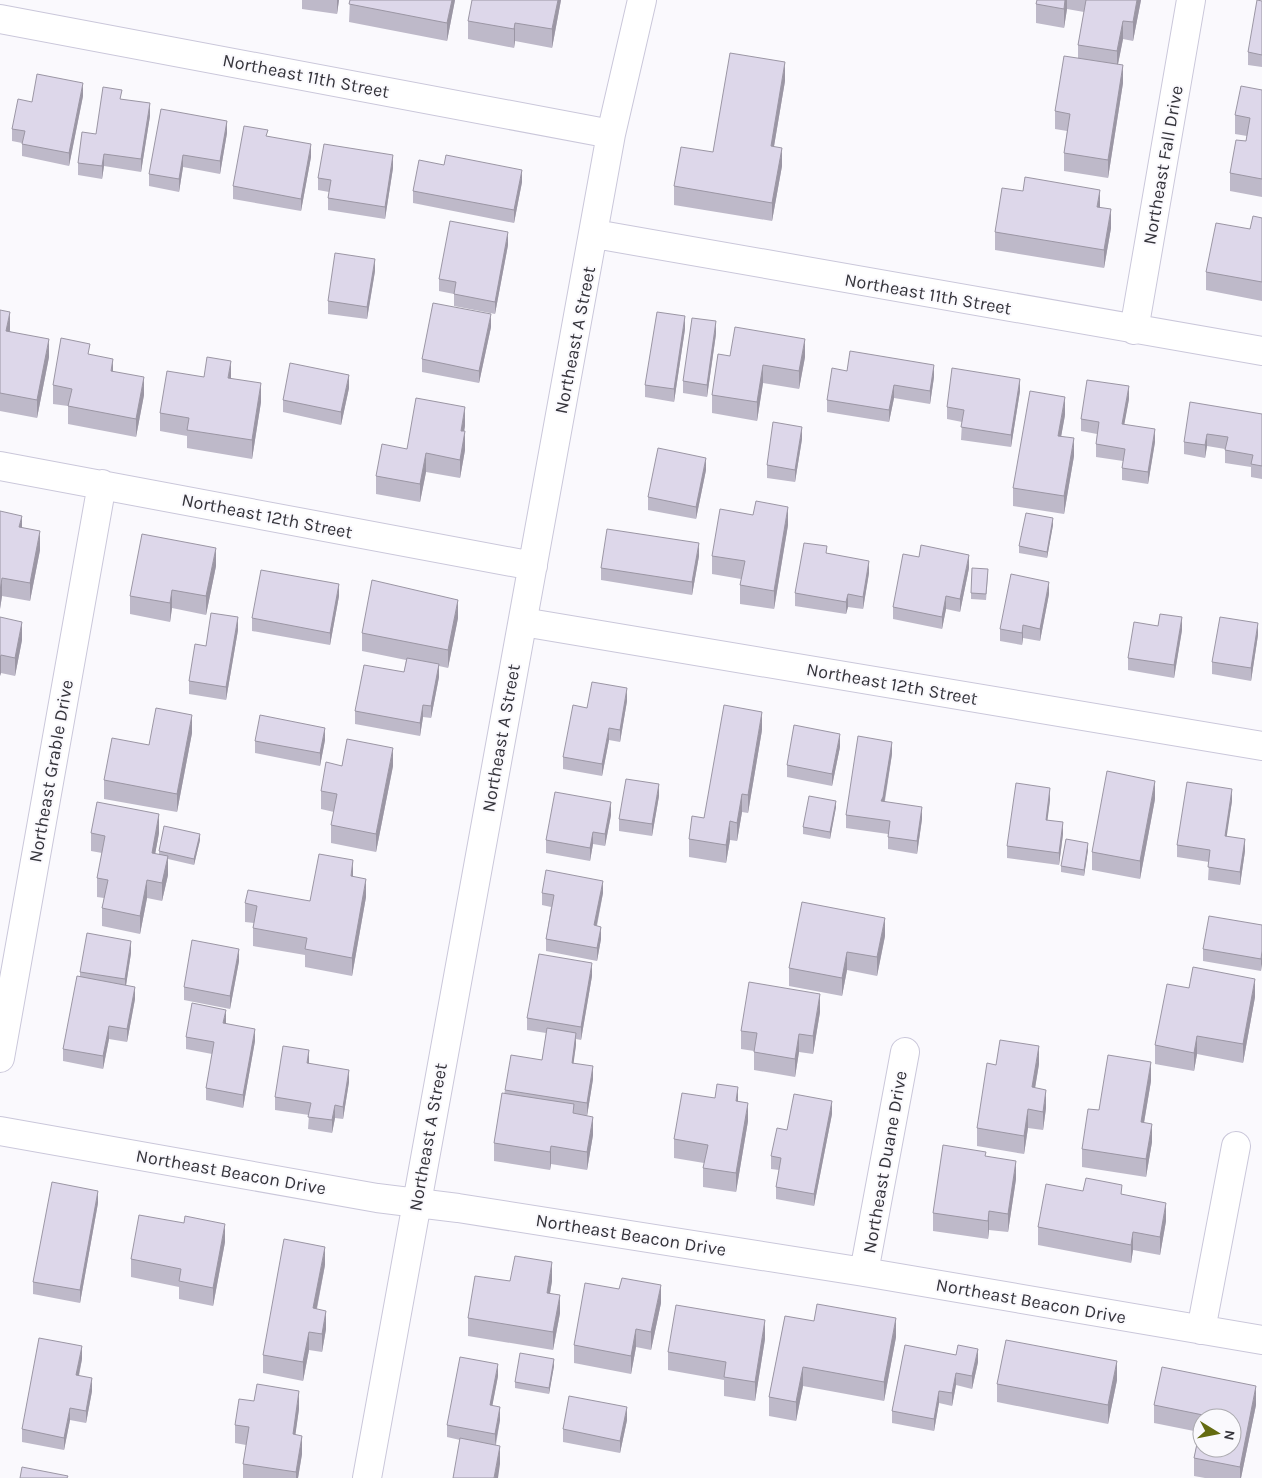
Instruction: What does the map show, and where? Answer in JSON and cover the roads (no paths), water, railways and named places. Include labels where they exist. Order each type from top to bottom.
[{"type":"street","name":"Northeast A Street","points":[[367,1478],[416,1202],[595,234],[611,134],[642,0]]},
{"type":"street","name":"Northeast Fall Drive","points":[[1134,330],[1191,0]]},
{"type":"street","name":"Northeast 11th Street","points":[[0,19],[611,134]]},
{"type":"street","name":"Northeast 11th Street","points":[[595,234],[1262,351]]},
{"type":"street","name":"Northeast 12th Street","points":[[0,466],[533,566]]},
{"type":"street","name":"Northeast Grable Drive","points":[[0,1058],[102,484]]},
{"type":"street","name":"Northeast 12th Street","points":[[523,622],[1262,746]]},
{"type":"street","name":"Northeast Duane Drive","points":[[864,1272],[905,1052]]},
{"type":"street","name":"Northeast Beacon Drive","points":[[0,1131],[376,1198],[416,1202],[864,1272],[1262,1340]]},
{"type":"street","points":[[1202,1330],[1236,1146]]}]
